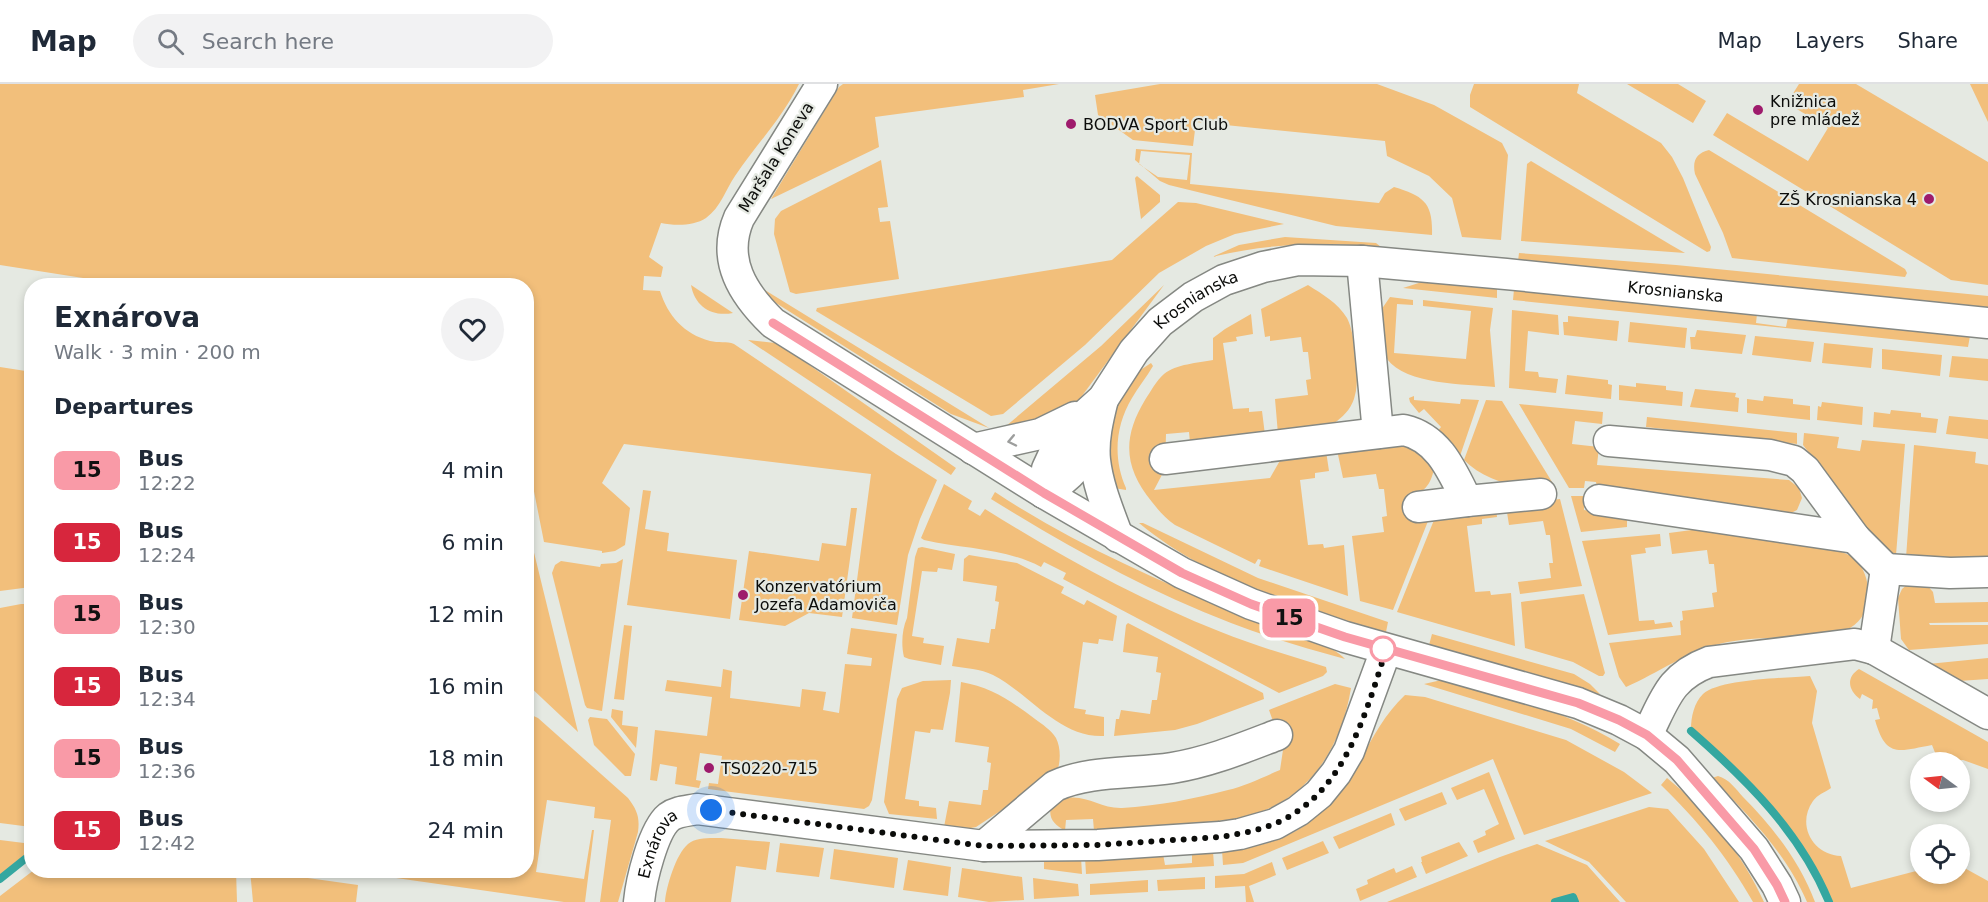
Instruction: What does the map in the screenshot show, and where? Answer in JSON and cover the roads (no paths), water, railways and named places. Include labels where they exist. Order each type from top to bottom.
[{"type":"street","name":"Maršala Koneva","points":[[822,84],[734,229],[733,258],[741,283],[748,297],[773,323],[1044,493],[1182,573],[1251,604],[1345,637],[1578,703],[1619,720],[1647,735],[1677,760],[1754,849],[1785,902]]},
{"type":"street","name":"Krosnianska","points":[[1103,399],[1134,351],[1160,322],[1193,297],[1224,280],[1263,267],[1298,260],[1362,261],[1506,274],[1988,323]]},
{"type":"street","points":[[1362,261],[1378,432]]},
{"type":"street","points":[[973,449],[1040,434],[1066,422],[1103,399]]},
{"type":"street","points":[[1044,493],[1047,469],[1059,442],[1103,399]]},
{"type":"street","points":[[1103,399],[1097,425],[1095,460],[1104,500],[1118,537]]},
{"type":"street","points":[[1165,459],[1404,430],[1421,436],[1433,445],[1449,464],[1467,501]]},
{"type":"street","points":[[1609,441],[1770,455],[1794,461],[1805,470],[1855,538],[1886,569],[1950,573],[1988,572]]},
{"type":"street","points":[[1418,507],[1541,494]]},
{"type":"street","points":[[1599,500],[1855,538]]},
{"type":"street","points":[[1874,650],[1886,569]]},
{"type":"street","points":[[1647,735],[1672,686],[1693,668],[1709,662],[1855,644],[1874,650],[1988,714]]},
{"type":"street","name":"Exnárova","points":[[639,902],[652,846],[669,817],[682,812],[711,810],[984,846],[1098,845],[1220,837],[1258,830],[1275,824],[1298,811],[1319,794],[1336,773],[1349,751],[1386,650]]},
{"type":"street","points":[[984,846],[1055,786],[1064,782],[1081,777],[1148,772],[1193,765],[1277,735]]},
{"type":"waterway","points":[[1691,731],[1752,788],[1787,830],[1803,853],[1829,902]]},
{"type":"waterway","points":[[0,879],[24,860]]},
{"type":"waterway","points":[[1555,902],[1573,897],[1575,902]]},
{"type":"place","name":"Knižnica pre mládež","points":[[1758,110]]},
{"type":"place","name":"BODVA Sport Club","points":[[1071,124]]},
{"type":"place","name":"ZŠ Krosnianska 4","points":[[1929,199]]},
{"type":"place","name":"Konzervatórium Jozefa Adamoviča","points":[[743,595]]},
{"type":"place","name":"TS0220-715","points":[[709,768]]}]
